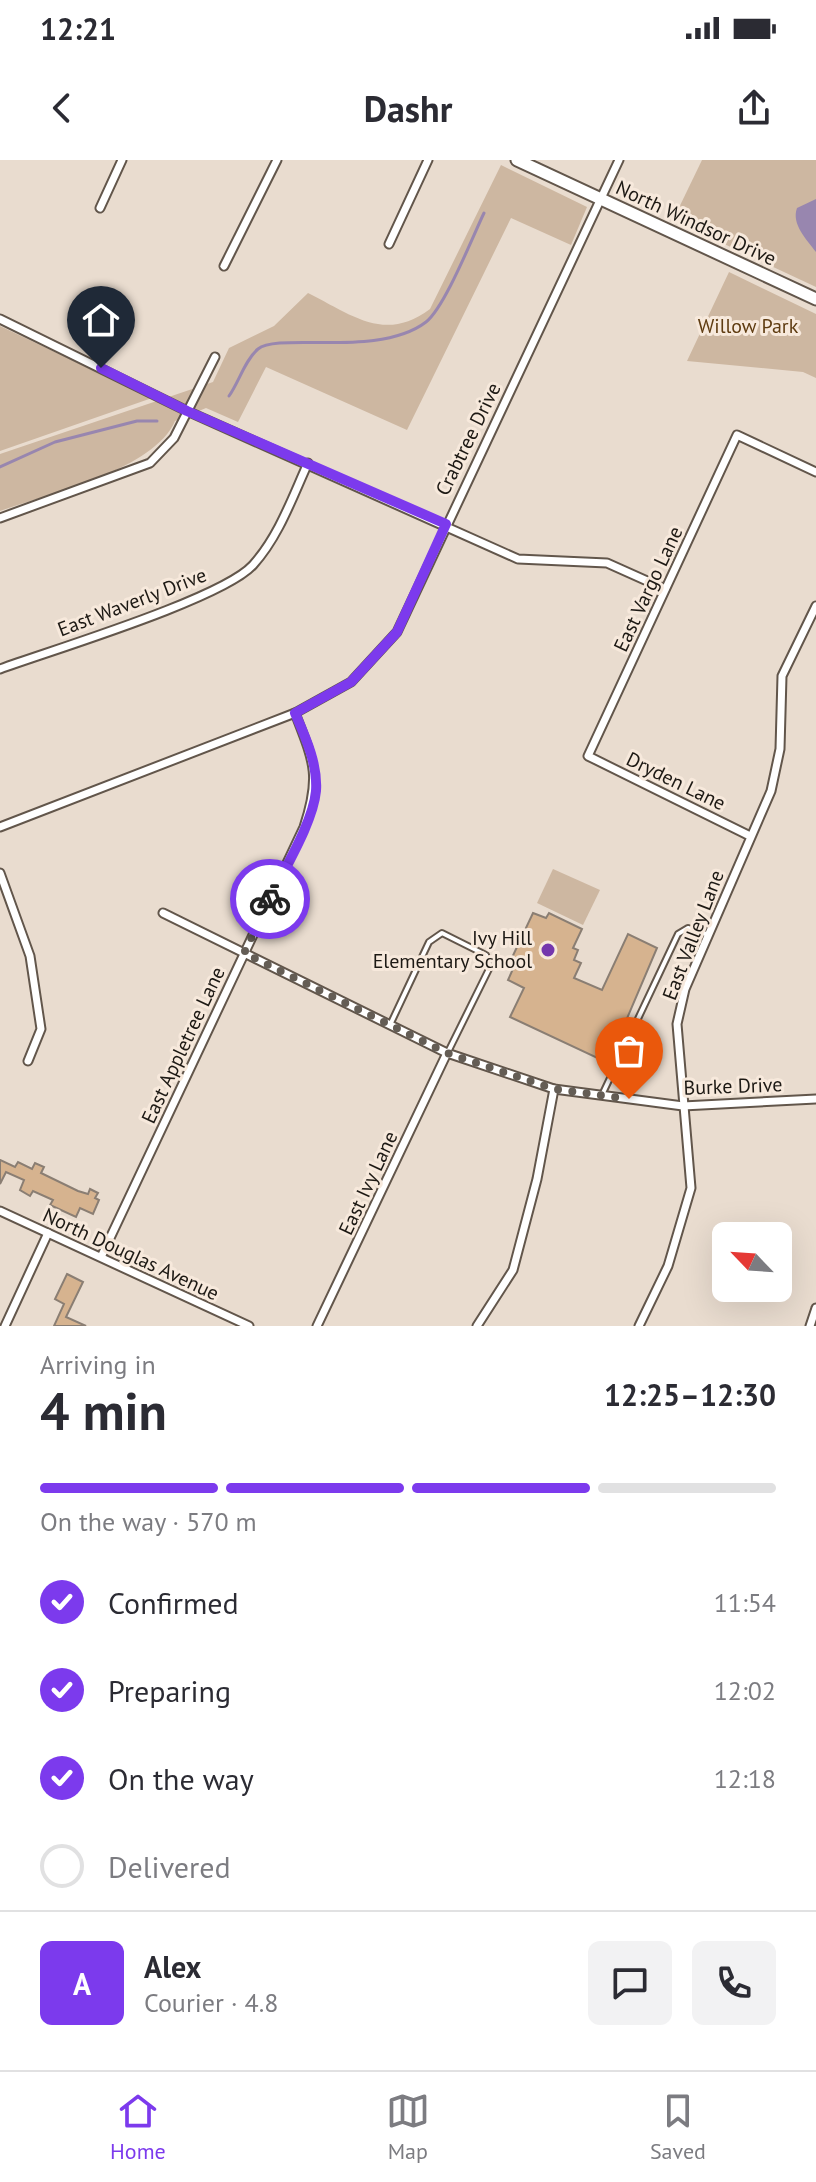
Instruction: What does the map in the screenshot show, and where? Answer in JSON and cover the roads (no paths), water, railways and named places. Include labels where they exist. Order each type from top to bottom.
[{"type":"main road","name":"North Windsor Drive","points":[[517,160],[816,299]]},
{"type":"street","points":[[100,208],[122,160]]},
{"type":"street","points":[[224,266],[277,160]]},
{"type":"street","points":[[389,244],[428,160]]},
{"type":"street","name":"Crabtree Drive","points":[[0,827],[295,713],[351,682],[397,632],[619,160]]},
{"type":"street","points":[[0,319],[187,411],[446,524],[518,559],[607,563],[665,589]]},
{"type":"street","points":[[0,518],[150,463],[174,438],[215,357]]},
{"type":"street","name":"East Vargo Lane","points":[[588,756],[737,435],[816,472]]},
{"type":"street","name":"East Waverly Drive","points":[[0,669],[211,592],[251,567],[276,534],[308,463]]},
{"type":"street","name":"East Valley Lane","points":[[639,1326],[668,1266],[691,1188],[677,1024],[685,989],[706,934],[771,791],[780,749],[782,676],[816,606]]},
{"type":"street","name":"East Appletree Lane","points":[[102,1255],[304,827],[316,791],[311,752],[295,713]]},
{"type":"street","name":"Dryden Lane","points":[[588,756],[750,836]]},
{"type":"street","points":[[0,873],[30,956],[41,1029],[28,1061]]},
{"type":"street","name":"Burke Drive","points":[[163,913],[447,1053],[554,1089],[683,1106],[816,1099]]},
{"type":"street","name":"East Ivy Lane","points":[[317,1326],[447,1053]]},
{"type":"street","points":[[477,1326],[513,1270],[537,1179],[554,1089]]},
{"type":"street","name":"North Douglas Avenue","points":[[0,1211],[102,1255],[249,1326]]},
{"type":"street","points":[[5,1326],[48,1233]]},
{"type":"street","points":[[807,1326],[816,1308]]},
{"type":"lane","points":[[602,1095],[678,934],[688,928],[706,934]]},
{"type":"lane","points":[[390,1025],[428,945],[434,936],[442,933],[489,959],[490,967],[447,1053]]},
{"type":"waterway","points":[[229,396],[253,354],[269,344],[383,339],[406,333],[426,322],[450,288],[484,213]]},
{"type":"waterway","points":[[0,467],[55,442],[137,421],[157,421]]},
{"type":"place","name":"Ivy Hill Elementary School","points":[[548,950]]},
{"type":"park label","name":"Willow Park","points":[[748,326]]}]
